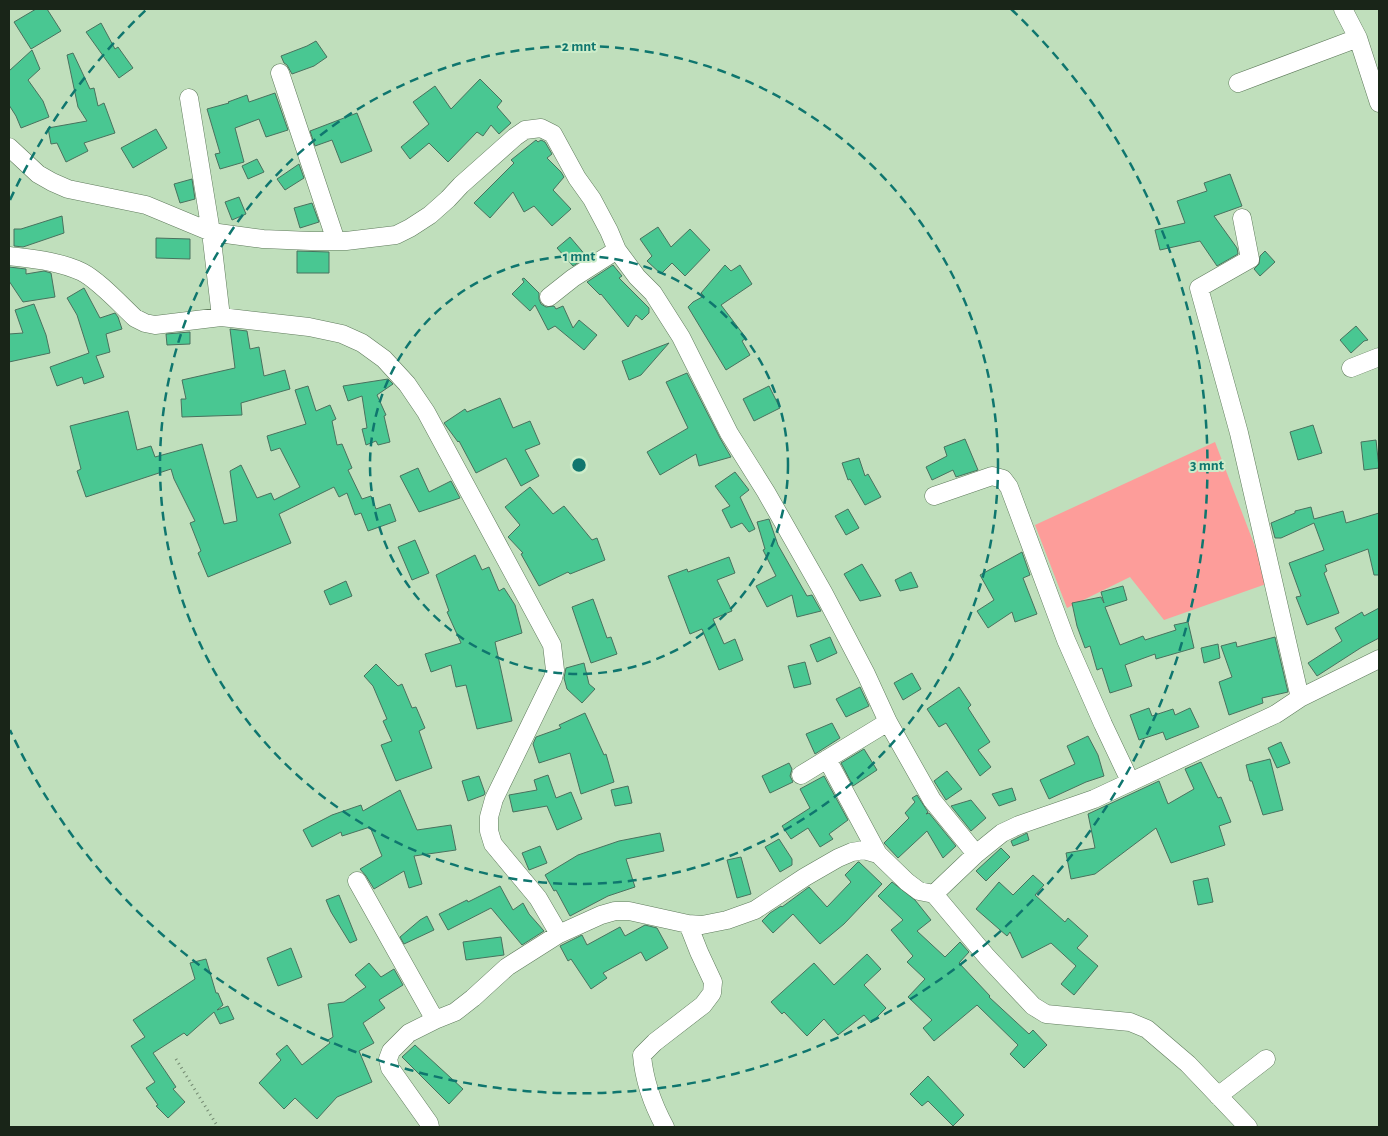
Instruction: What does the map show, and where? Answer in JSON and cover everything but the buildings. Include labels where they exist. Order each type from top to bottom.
[{"type":"street","points":[[1343,9],[1358,38],[1379,102]]},
{"type":"street","points":[[1238,83],[1358,38]]},
{"type":"street","points":[[280,73],[336,241]]},
{"type":"street","points":[[189,98],[211,232],[221,317]]},
{"type":"street","points":[[9,147],[38,174],[68,189],[146,205],[211,232],[263,238],[336,241],[396,235],[430,215],[514,136],[525,130],[541,128],[553,134],[576,178],[592,199],[617,250],[637,277],[653,293],[681,337],[729,433],[766,492],[823,592],[866,674],[888,722],[932,800],[976,854]]},
{"type":"street","points":[[1242,218],[1250,259],[1199,288],[1239,433],[1300,698]]},
{"type":"street","points":[[549,297],[573,278],[617,250]]},
{"type":"street","points":[[9,256],[44,260],[84,272],[135,318],[145,324],[155,325],[221,317],[309,327],[342,334],[362,343],[384,358],[407,384],[426,412],[548,636],[554,653],[555,670],[550,687],[494,799],[489,817],[489,830],[493,844],[538,898],[559,934]]},
{"type":"street","points":[[1351,368],[1379,356]]},
{"type":"street","points":[[934,496],[992,476],[1003,479],[1009,487],[1066,640],[1130,781]]},
{"type":"street","points":[[934,894],[976,854],[1002,833],[1019,825],[1094,799],[1276,714],[1300,698],[1379,659]]},
{"type":"street","points":[[801,775],[888,722]]},
{"type":"street","points":[[827,759],[878,854],[907,882],[920,890],[934,894],[987,957],[1032,1006],[1046,1014],[1130,1022],[1147,1029],[1188,1064],[1248,1127]]},
{"type":"street","points":[[430,1127],[390,1068],[388,1058],[391,1050],[410,1033],[455,1012],[507,967],[559,934],[601,915],[615,911],[688,924],[702,925],[727,920],[755,910],[805,877],[852,852],[864,850],[878,854]]},
{"type":"street","points":[[357,880],[435,1020]]},
{"type":"street","points":[[665,1127],[658,1114],[644,1072],[642,1055],[655,1042],[703,1005],[712,993],[714,982],[688,924]]},
{"type":"street","points":[[1218,1096],[1266,1059]]},
{"type":"path","points":[[176,1059],[218,1127]]},
{"type":"shaded area","points":[[1215,442],[1269,583],[1164,620],[1130,577],[1067,608],[1035,525]]}]
